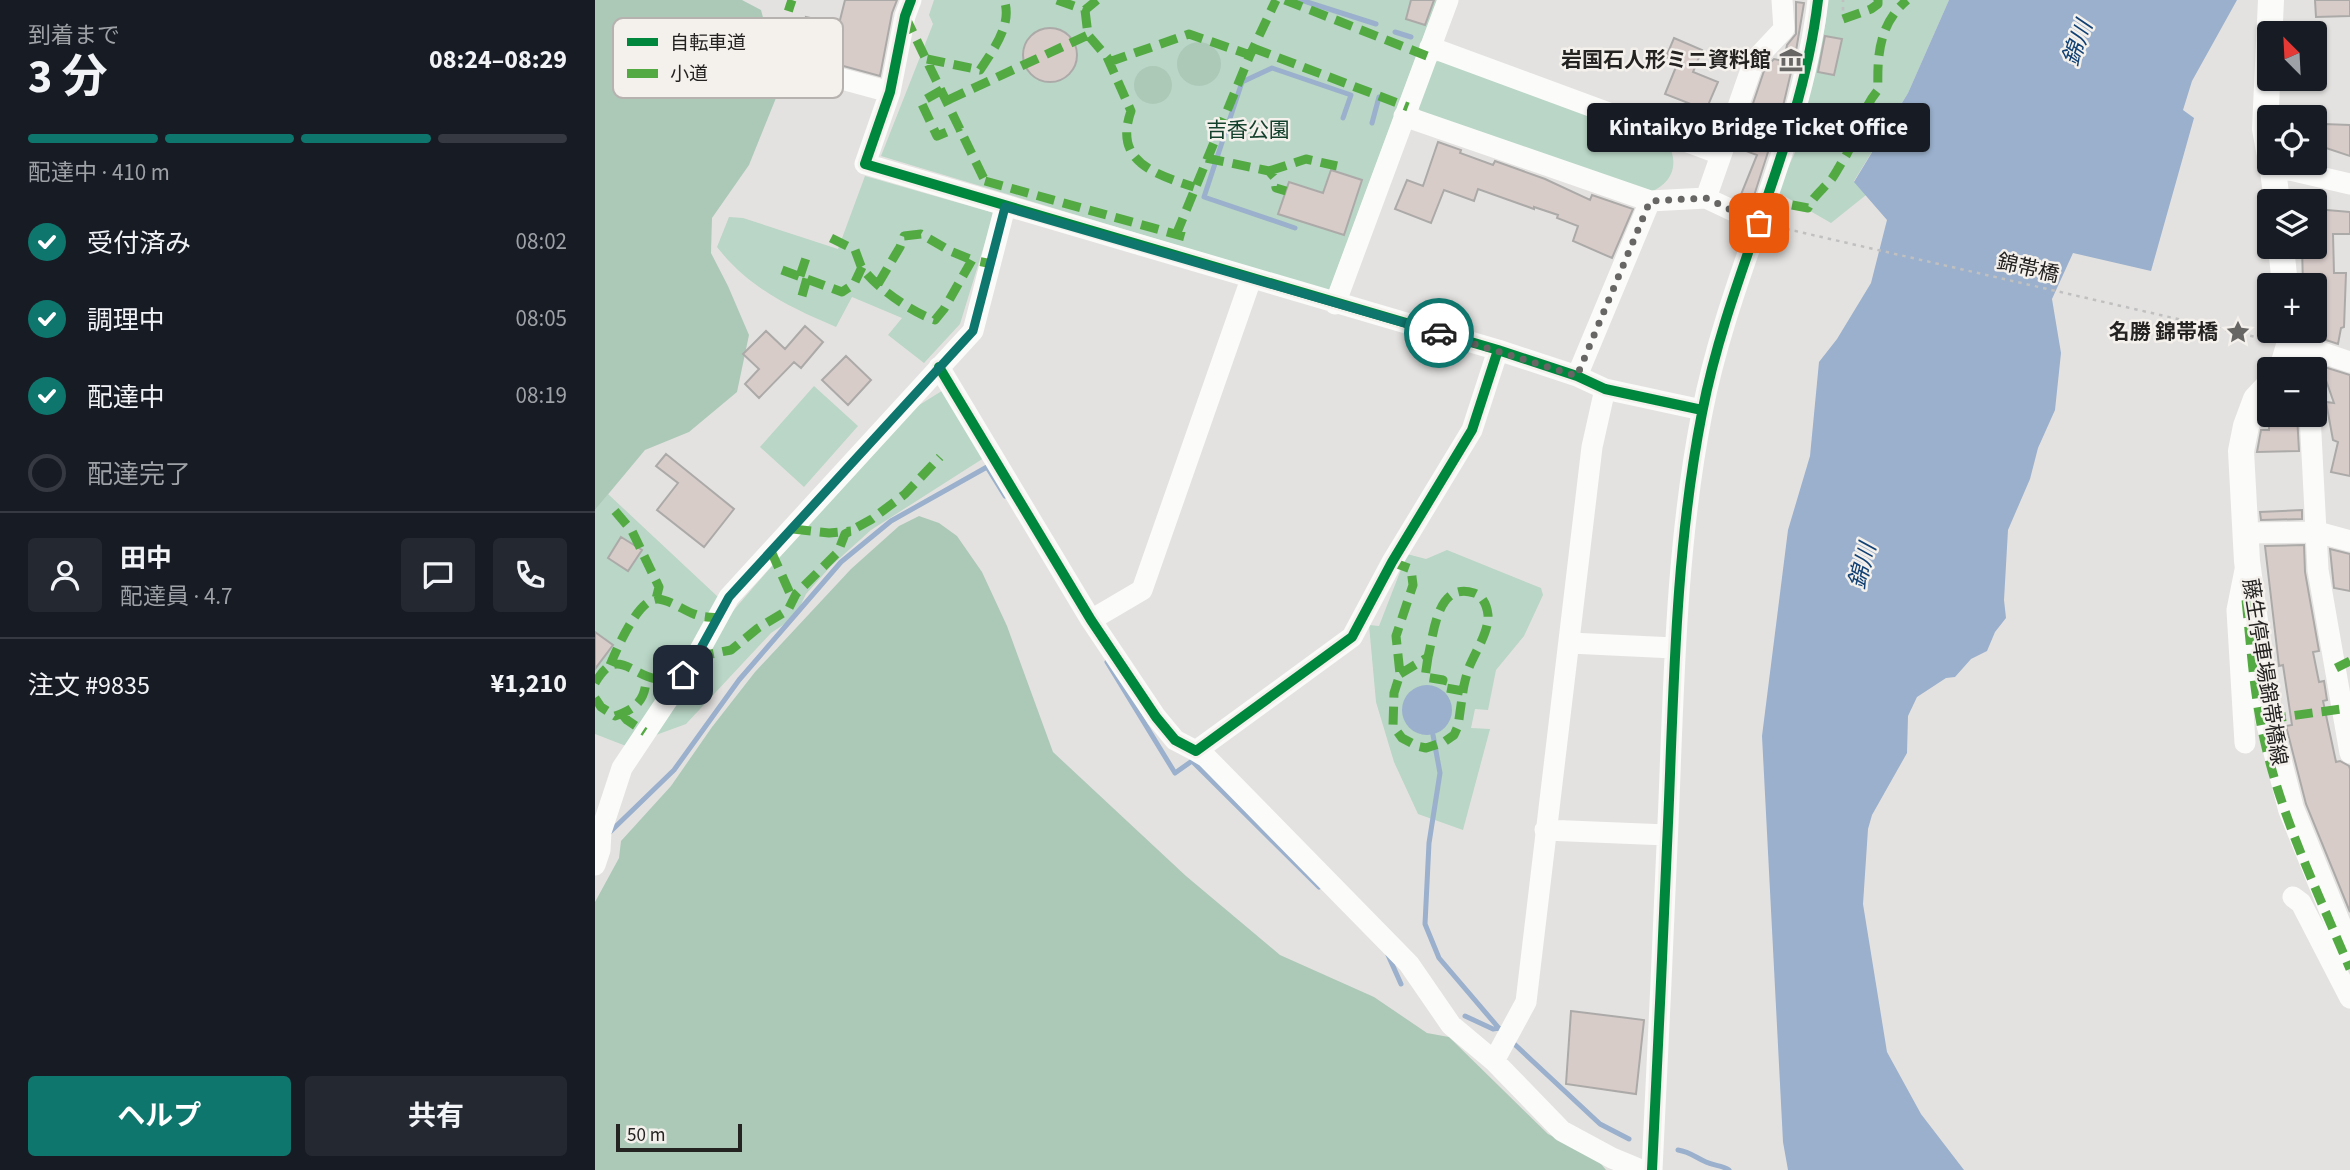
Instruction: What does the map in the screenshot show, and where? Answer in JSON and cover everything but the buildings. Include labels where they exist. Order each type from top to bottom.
[{"type":"main road","points":[[2266,105],[2271,0]]},
{"type":"main road","name":"藤生停車場錦帯橋線","points":[[2257,398],[2246,426],[2241,451],[2247,561],[2268,719],[2291,809],[2350,954]]},
{"type":"street","points":[[911,0],[890,92],[865,164],[1498,350],[1577,376],[1605,389],[1702,410]]},
{"type":"street","points":[[1335,304],[1448,0]]},
{"type":"street","points":[[1706,198],[1754,61],[1784,29],[1782,0]]},
{"type":"street","points":[[1653,1170],[1674,648],[1690,478],[1702,410],[1736,287],[1803,89],[1818,0]]},
{"type":"street","points":[[1430,47],[1720,154]]},
{"type":"street","points":[[843,79],[890,92]]},
{"type":"street","points":[[1404,116],[1650,201],[1706,198],[1759,223]]},
{"type":"street","points":[[2311,175],[2350,184]]},
{"type":"street","points":[[1577,376],[1650,201]]},
{"type":"street","points":[[599,849],[622,768],[696,657],[729,597],[973,331],[1005,207]]},
{"type":"street","points":[[1091,620],[1142,590],[1251,279]]},
{"type":"street","points":[[2298,343],[2350,362]]},
{"type":"street","points":[[1196,751],[1352,637],[1392,562],[1472,430],[1498,350]]},
{"type":"street","points":[[939,367],[1091,620],[1175,740],[1206,757],[1372,925],[1409,964],[1451,1025],[1494,1061],[1562,1132],[1641,1170]]},
{"type":"street","points":[[1494,1061],[1526,1002],[1593,446],[1605,389]]},
{"type":"street","points":[[2311,427],[2318,570],[2346,710],[2350,753]]},
{"type":"street","points":[[2245,533],[2317,532],[2350,541]]},
{"type":"street","points":[[2245,743],[2238,610],[2247,561]]},
{"type":"street","points":[[1570,643],[1674,648]]},
{"type":"street","points":[[1545,830],[1667,835]]},
{"type":"street","points":[[2293,897],[2301,903],[2350,998]]},
{"type":"path","points":[[1843,0],[1843,19]]},
{"type":"green space","points":[[595,0],[742,0],[761,10],[763,18],[613,18],[613,98],[776,98],[749,165],[712,218],[711,253],[749,335],[737,392],[689,432],[645,450],[595,510]]},
{"type":"green space","name":"吉香公園","points":[[934,0],[1437,0],[1329,291],[881,156],[933,24],[929,15]]},
{"type":"green space","points":[[1827,0],[1949,0],[1908,93],[1854,181],[1866,195],[1831,223],[1777,192],[1797,148],[1826,21]]},
{"type":"green space","points":[[1199,42],[1208,43],[1215,48],[1220,55],[1220,73],[1215,80],[1208,85],[1199,86],[1190,85],[1183,80],[1178,73],[1177,64],[1178,55],[1183,48],[1190,43]]},
{"type":"green space","points":[[1444,60],[1668,143],[1673,158],[1669,178],[1651,192],[1422,114],[1417,105],[1434,62]]},
{"type":"green space","points":[[1153,66],[1166,72],[1172,85],[1166,98],[1153,104],[1140,98],[1134,85],[1140,72]]},
{"type":"green space","points":[[865,176],[994,213],[960,324],[924,363],[888,335],[902,318],[852,297],[836,327],[802,312],[756,285],[717,247],[729,217],[743,218],[838,249]]},
{"type":"green space","points":[[814,386],[858,426],[804,487],[760,447]]},
{"type":"green space","points":[[945,389],[987,456],[871,530],[831,566],[806,594],[795,617],[771,633],[686,724],[626,746],[595,734],[595,510],[608,494],[733,611],[828,501],[916,407]]},
{"type":"green space","points":[[919,516],[939,523],[957,536],[982,572],[1007,626],[1053,752],[1186,876],[1280,955],[1374,997],[1427,1033],[1449,1037],[1548,1134],[1597,1159],[1606,1170],[595,1170],[595,902],[619,858],[621,841],[671,786],[755,672],[851,569],[899,526]]},
{"type":"green space","points":[[1447,550],[1541,588],[1543,595],[1524,636],[1496,670],[1488,710],[1475,709],[1471,728],[1490,729],[1463,830],[1418,814],[1394,762],[1376,702],[1369,625],[1379,626],[1407,554],[1426,559]]},
{"type":"water","name":"錦川","points":[[1949,0],[2237,0],[2192,81],[2183,110],[2194,118],[2151,271],[2073,253],[2052,299],[2061,353],[2055,410],[2008,530],[2004,600],[2006,618],[1995,632],[1987,651],[1971,659],[1955,677],[1946,678],[1917,697],[1908,716],[1907,753],[1872,815],[1868,829],[1863,904],[1887,1052],[1921,1114],[1964,1170],[1788,1170],[1783,1142],[1762,736],[1788,530],[1810,456],[1819,362],[1837,339],[1871,283],[1887,220],[1854,182],[1908,93]]},
{"type":"water","points":[[1427,685],[1445,692],[1452,710],[1445,728],[1427,735],[1409,728],[1402,710],[1409,692]]},
{"type":"waterway","points":[[1301,0],[1376,24]]},
{"type":"waterway","points":[[1395,32],[1411,37]]},
{"type":"waterway","points":[[1295,228],[1204,197],[1242,82],[1272,68],[1351,95],[1343,118]]},
{"type":"waterway","points":[[1372,123],[1379,97]]},
{"type":"waterway","points":[[610,832],[674,770],[739,680],[841,562],[891,521],[987,467],[1005,496]]},
{"type":"waterway","points":[[1107,662],[1175,773],[1192,761],[1319,887]]},
{"type":"waterway","points":[[1433,735],[1440,773],[1429,843],[1425,924],[1439,958],[1503,1033]]},
{"type":"waterway","points":[[1388,955],[1401,984]]},
{"type":"waterway","points":[[1465,1016],[1493,1029],[1499,1028]]},
{"type":"waterway","points":[[1510,1040],[1600,1124],[1629,1139]]},
{"type":"waterway","points":[[1678,1150],[1729,1170]]},
{"type":"marked path","points":[[787,18],[792,0]]},
{"type":"marked path","points":[[927,59],[980,70],[1004,27],[1004,0]]},
{"type":"marked path","points":[[1057,0],[1085,10]]},
{"type":"marked path","points":[[1085,10],[1097,0]]},
{"type":"marked path","points":[[1176,235],[1250,55],[1276,0]]},
{"type":"marked path","points":[[1285,0],[1427,56]]},
{"type":"marked path","points":[[1843,19],[1871,9],[1878,4],[1878,0]]},
{"type":"marked path","points":[[1792,205],[1808,208],[1833,177],[1849,151],[1867,107],[1878,90],[1879,52],[1885,30],[1907,0]]},
{"type":"marked path","points":[[1085,10],[1088,35],[1107,57],[1131,111],[1127,128],[1128,143],[1133,154],[1152,171],[1194,187]]},
{"type":"marked path","points":[[905,16],[985,181],[983,186]]},
{"type":"marked path","points":[[1109,62],[1189,34],[1250,55]]},
{"type":"marked path","points":[[948,100],[1088,35]]},
{"type":"marked path","points":[[1253,48],[1408,107]]},
{"type":"marked path","points":[[942,90],[921,102],[937,136],[961,126]]},
{"type":"marked path","points":[[1206,158],[1269,171],[1274,177],[1276,188],[1286,191]]},
{"type":"marked path","points":[[1269,171],[1306,159],[1337,166]]},
{"type":"marked path","points":[[985,181],[1189,238]]},
{"type":"marked path","points":[[878,284],[904,236],[921,234],[972,260]]},
{"type":"marked path","points":[[831,238],[855,250],[866,274],[894,298],[935,320],[972,260],[992,264]]},
{"type":"marked path","points":[[800,276],[807,255]]},
{"type":"marked path","points":[[782,270],[842,292],[854,284],[862,267]]},
{"type":"marked path","points":[[802,296],[807,278]]},
{"type":"marked path","points":[[696,657],[731,650],[758,628],[788,610],[796,594],[838,552],[845,534],[872,519],[905,494],[940,457]]},
{"type":"marked path","points":[[615,511],[632,531],[659,587],[656,599]]},
{"type":"marked path","points":[[793,529],[829,533],[851,531]]},
{"type":"marked path","points":[[771,551],[793,600]]},
{"type":"marked path","points":[[1392,562],[1411,569],[1413,585],[1396,636],[1400,674],[1394,693],[1393,726],[1402,738],[1426,748],[1444,742],[1454,735],[1458,726],[1463,691],[1441,687],[1443,680],[1425,677],[1428,657]]},
{"type":"marked path","points":[[1400,674],[1428,657],[1435,623],[1445,602],[1462,591],[1474,593],[1480,596],[1486,605],[1488,622],[1468,670],[1463,691]]},
{"type":"marked path","points":[[610,665],[629,626],[650,601],[663,600],[697,615],[716,618]]},
{"type":"marked path","points":[[2246,600],[2258,708],[2273,772],[2303,858],[2350,969]]},
{"type":"marked path","points":[[2336,668],[2350,661]]},
{"type":"marked path","points":[[595,683],[603,672],[617,664],[656,679],[683,675]]},
{"type":"marked path","points":[[595,698],[601,707],[615,716],[623,713],[635,706],[642,696],[646,674]]},
{"type":"marked path","points":[[2268,719],[2341,709]]},
{"type":"marked path","points":[[622,714],[645,732]]},
{"type":"cycle path","points":[[911,0],[905,16],[890,92],[865,164],[1498,350],[1577,376],[1605,389],[1702,410]]},
{"type":"cycle path","points":[[1652,1170],[1675,654],[1687,509],[1702,413],[1714,361],[1797,105],[1818,0]]},
{"type":"cycle path","points":[[939,367],[1091,620],[1156,717],[1175,740],[1196,751],[1352,637],[1392,562],[1472,430],[1498,350]]},
{"type":"way so far","points":[[1439,333],[1577,376],[1650,201],[1706,198],[1759,223]]},
{"type":"place","name":"岩国石人形ミニ資料館","points":[[1791,60]]},
{"type":"place","name":"Kintaikyo Bridge Ticket Office","points":[[1759,223]]},
{"type":"place","name":"名勝 錦帯橋","points":[[2238,332]]},
{"type":"route","points":[[683,675],[729,597],[973,331],[1005,207],[1439,333]]}]
